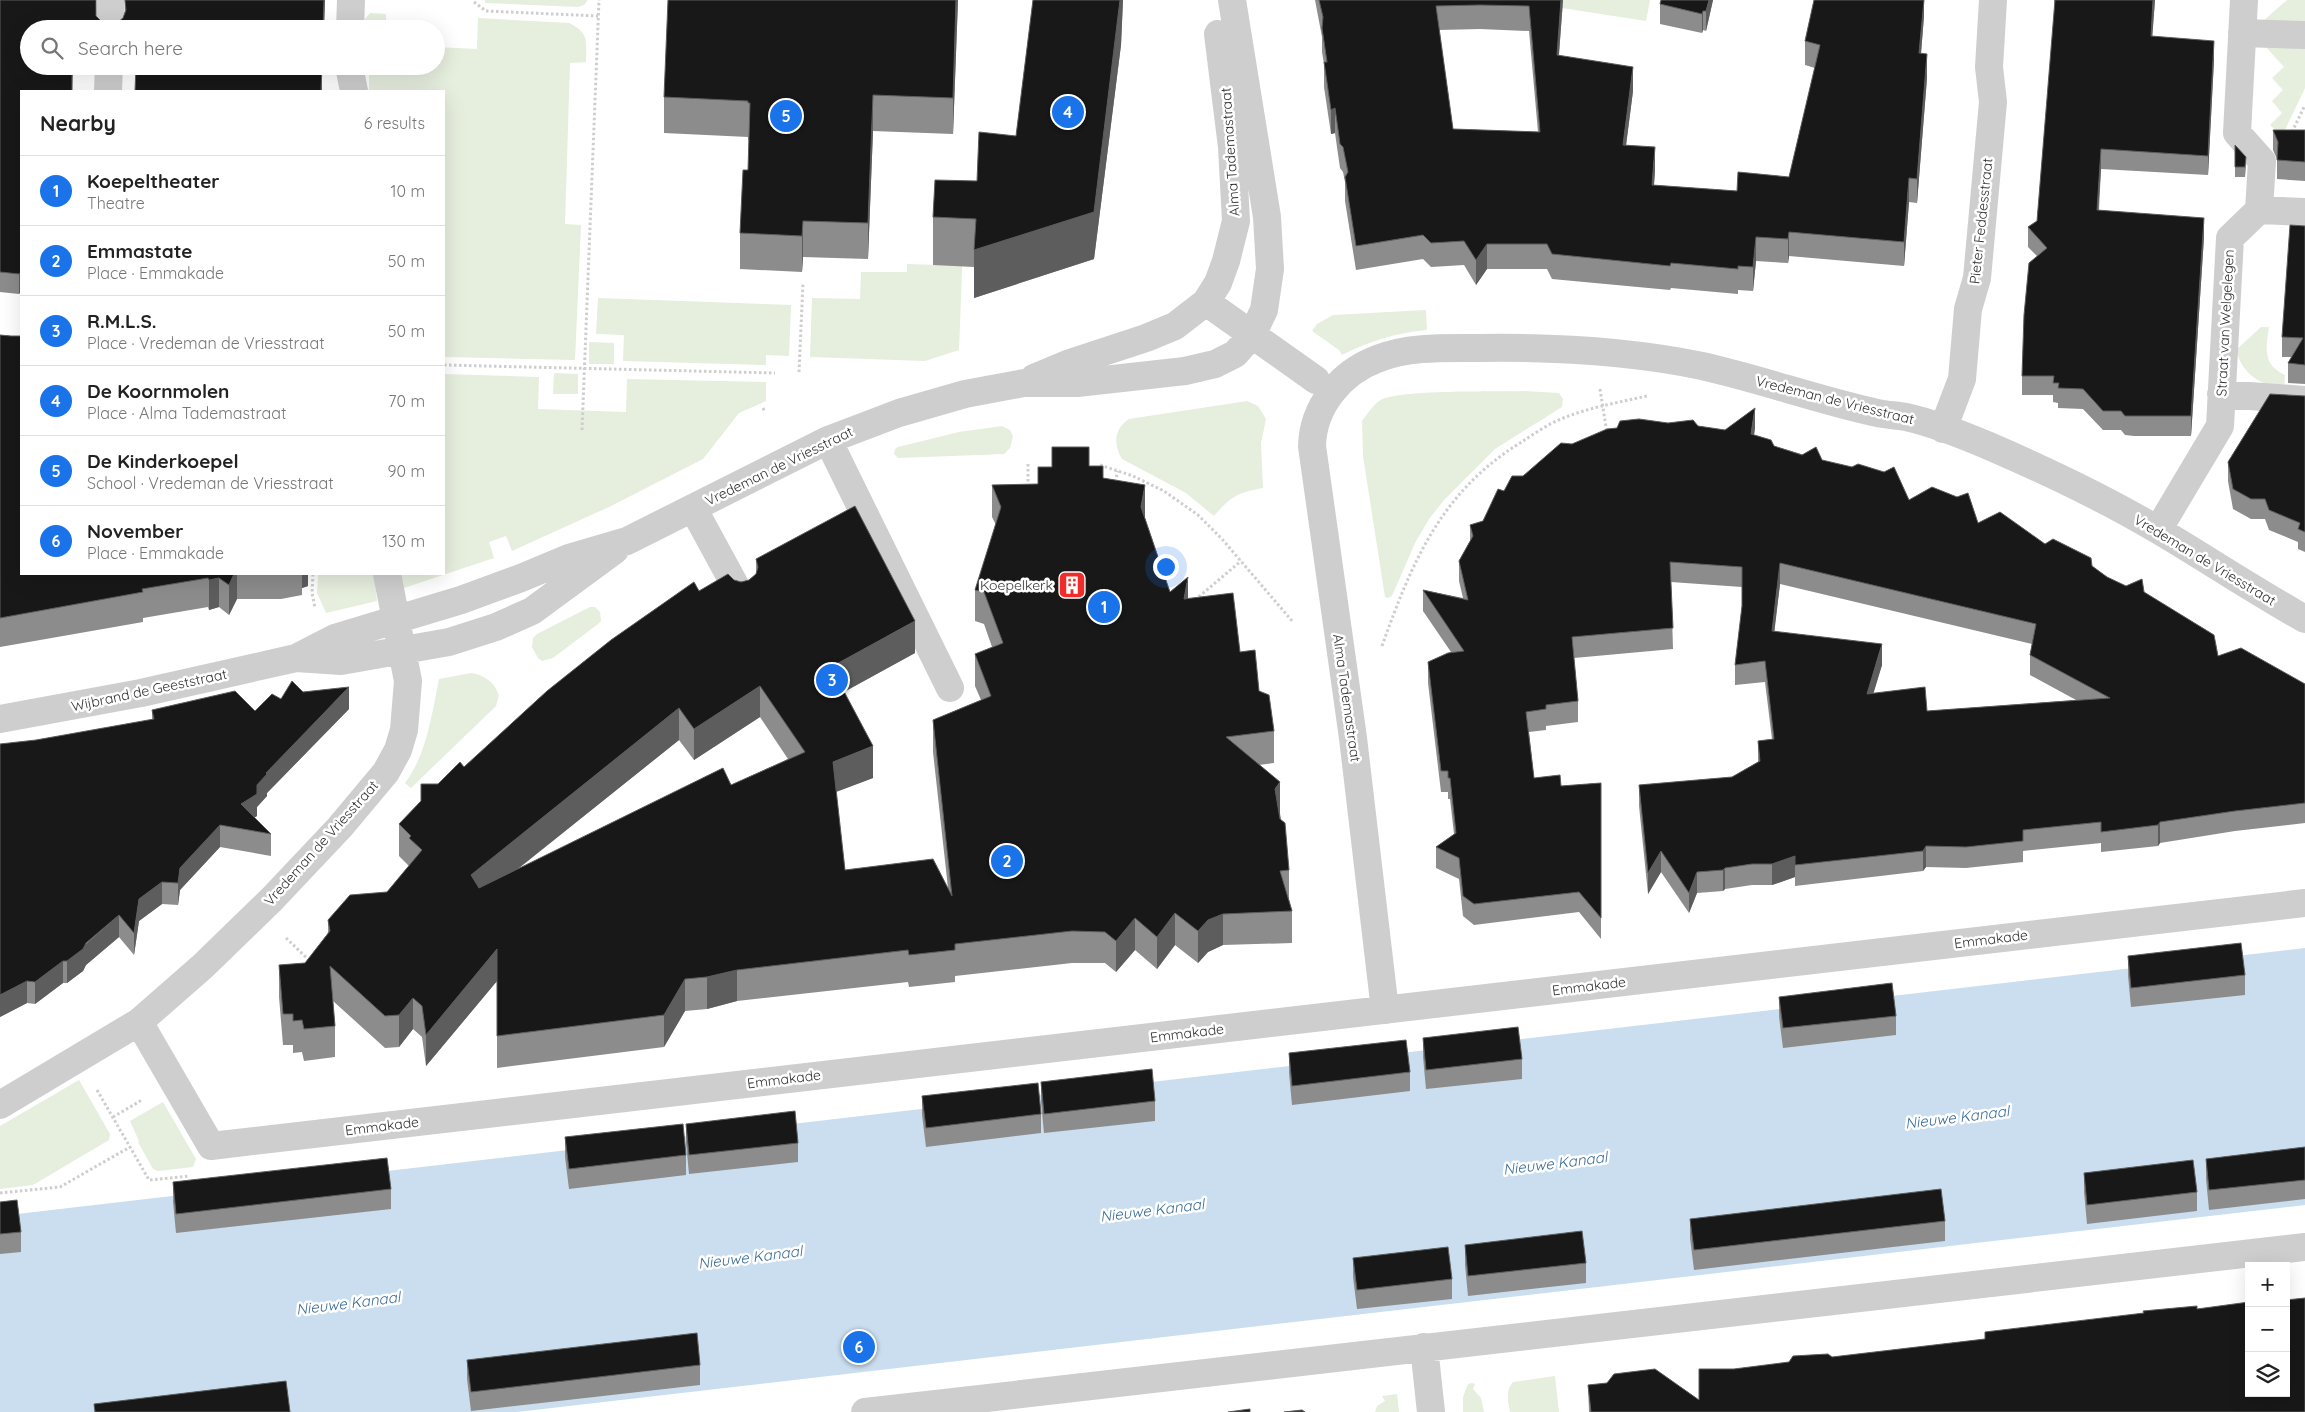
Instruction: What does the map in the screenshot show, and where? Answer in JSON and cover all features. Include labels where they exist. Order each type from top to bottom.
[{"type":"street","points":[[110,20],[111,0]]},
{"type":"street","points":[[350,20],[351,0]]},
{"type":"street","name":"Alma Tademastraat","points":[[1206,302],[1218,283],[1226,261],[1236,221],[1232,147],[1213,0]]},
{"type":"street","name":"Alma Tademastraat","points":[[1232,0],[1267,217],[1270,270],[1268,293],[1264,310],[1252,335]]},
{"type":"street","points":[[2244,0],[2237,133],[2262,161],[2259,210],[2305,212]]},
{"type":"street","name":"Pieter Feddesstraat","points":[[1943,429],[1962,379],[1968,309],[1977,278],[1993,102],[1989,68],[1993,4]]},
{"type":"street","points":[[2242,32],[2305,35]]},
{"type":"street","points":[[108,90],[109,75]]},
{"type":"street","points":[[351,75],[354,90]]},
{"type":"street","name":"Straat van Welgelegen","points":[[2158,530],[2220,426],[2230,238],[2259,210]]},
{"type":"street","points":[[1206,302],[1324,386]]},
{"type":"street","name":"Vredeman de Vriesstraat","points":[[1024,383],[1070,363],[1146,338],[1175,326],[1206,302]]},
{"type":"street","name":"Vredeman de Vriesstraat","points":[[396,620],[468,597],[569,558],[627,541],[828,440],[899,413],[965,394],[1024,383],[1077,383],[1185,371],[1215,364],[1235,354],[1252,335]]},
{"type":"street","name":"Vredeman de Vriesstraat","points":[[1324,386],[1377,359],[1395,354],[1469,348],[1564,348],[1700,366],[1874,413],[1906,417],[1987,445],[2096,496],[2158,530],[2262,595],[2305,618]]},
{"type":"street","name":"Alma Tademastraat","points":[[1324,386],[1316,418],[1312,446],[1353,738],[1385,1010]]},
{"type":"street","points":[[2222,394],[2305,400]]},
{"type":"street","points":[[828,440],[950,688]]},
{"type":"street","points":[[693,508],[742,598]]},
{"type":"street","name":"Vredeman de Vriesstraat","points":[[0,1105],[139,1022],[203,966],[272,899],[340,827],[386,772],[398,750],[407,712],[408,680],[402,651],[472,635],[532,611],[627,541]]},
{"type":"street","points":[[387,575],[402,651]]},
{"type":"street","name":"Wijbrand de Geeststraat","points":[[0,719],[141,693],[296,658],[335,638],[396,620]]},
{"type":"street","name":"Wijbrand de Geeststraat","points":[[296,658],[341,660],[402,651]]},
{"type":"street","name":"Emmakade","points":[[211,1146],[2305,903]]},
{"type":"street","points":[[139,1022],[211,1146]]},
{"type":"street","points":[[865,1412],[2305,1247]]},
{"type":"street","points":[[1424,1347],[1431,1412]]},
{"type":"path","points":[[582,430],[599,0]]},
{"type":"path","points":[[474,2],[486,11],[598,16]]},
{"type":"path","points":[[799,372],[802,283]]},
{"type":"path","points":[[445,365],[775,373]]},
{"type":"path","points":[[1600,389],[1607,437]]},
{"type":"path","points":[[1382,646],[1410,572],[1437,521],[1465,487],[1499,455],[1541,429],[1565,417],[1652,394]]},
{"type":"path","points":[[763,408],[765,412]]},
{"type":"path","points":[[1028,464],[1029,497]]},
{"type":"path","points":[[1100,465],[1156,488],[1180,501],[1198,515],[1293,622]]},
{"type":"path","points":[[1114,488],[1118,471]]},
{"type":"path","points":[[1192,603],[1240,561]]},
{"type":"path","points":[[313,575],[312,594],[317,615]]},
{"type":"path","points":[[286,938],[316,967]]},
{"type":"path","points":[[93,1083],[149,1180],[200,1174],[211,1146]]},
{"type":"path","points":[[113,1117],[149,1096]]},
{"type":"path","points":[[0,1193],[60,1186],[130,1147]]},
{"type":"green space","points":[[485,0],[588,0],[584,5],[578,7],[485,3]]},
{"type":"green space","points":[[1563,0],[1650,0],[1646,21],[1562,8]]},
{"type":"green space","points":[[2287,0],[2305,0],[2305,27],[2263,21]]},
{"type":"green space","points":[[370,13],[386,14],[386,20],[364,20]]},
{"type":"green space","points":[[478,18],[569,23],[584,34],[586,62],[570,63],[565,224],[581,225],[575,360],[445,357],[445,90],[369,90],[369,75],[445,75],[445,47],[477,49]]},
{"type":"green space","points":[[2305,44],[2305,88],[2281,135],[2270,125],[2282,113],[2272,101],[2283,90],[2272,78],[2284,67],[2266,47]]},
{"type":"green space","points":[[963,244],[959,350],[925,361],[810,357],[812,298],[860,299],[861,272],[907,272],[907,264],[937,265]]},
{"type":"green space","points":[[598,298],[791,305],[789,356],[766,355],[766,365],[623,361],[624,335],[596,334]]},
{"type":"green space","points":[[1426,310],[1427,330],[1383,338],[1342,355],[1339,350],[1312,331],[1317,324],[1333,315]]},
{"type":"green space","points":[[2261,327],[2269,327],[2267,355],[2272,366],[2285,375],[2284,389],[2253,377],[2239,359],[2236,350]]},
{"type":"green space","points":[[589,342],[614,343],[614,364],[589,364]]},
{"type":"green space","points":[[554,373],[578,374],[578,394],[553,394]]},
{"type":"green space","points":[[445,374],[539,377],[538,409],[626,412],[627,379],[766,382],[766,401],[739,413],[703,459],[611,506],[512,551],[506,536],[489,542],[494,558],[445,574]]},
{"type":"green space","points":[[1524,391],[1559,393],[1563,399],[1562,407],[1495,449],[1444,500],[1429,519],[1415,543],[1392,596],[1385,597],[1363,456],[1362,421],[1376,403],[1389,397],[1425,393]]},
{"type":"green space","points":[[1247,401],[1258,406],[1266,419],[1261,443],[1263,488],[1247,491],[1236,496],[1214,516],[1186,493],[1122,459],[1117,448],[1116,437],[1120,427],[1129,419]]},
{"type":"green space","points":[[1002,426],[1010,430],[1013,436],[1010,448],[1004,454],[898,458],[894,454],[895,449],[898,447],[959,432]]},
{"type":"green space","points":[[318,575],[374,575],[377,601],[326,613],[317,593]]},
{"type":"green space","points":[[398,575],[443,575],[401,589]]},
{"type":"green space","points":[[590,607],[595,607],[600,612],[601,621],[598,624],[553,658],[542,661],[538,658],[532,647],[533,638],[537,634]]},
{"type":"green space","points":[[471,673],[481,675],[492,683],[499,695],[496,706],[411,788],[405,783],[424,746],[439,679]]},
{"type":"green space","points":[[79,1080],[110,1134],[109,1140],[33,1185],[0,1189],[0,1126]]},
{"type":"green space","points":[[163,1102],[196,1159],[193,1167],[158,1171],[153,1169],[138,1142],[130,1121]]},
{"type":"green space","points":[[1555,1376],[1559,1412],[1510,1412],[1508,1393],[1513,1382]]},
{"type":"green space","points":[[1468,1384],[1475,1384],[1473,1389],[1481,1398],[1484,1412],[1463,1412],[1463,1397]]},
{"type":"green space","points":[[1397,1394],[1399,1412],[1375,1412],[1377,1406],[1385,1401],[1382,1396]]},
{"type":"water","name":"Nieuwe Kanaal","points":[[2305,948],[2305,1205],[517,1412],[0,1412],[0,1216]]},
{"type":"building","points":[[0,0],[96,0],[96,16],[100,20],[20,20],[20,75],[72,75],[72,90],[20,90],[20,273],[0,272]]},
{"type":"building","points":[[125,0],[324,0],[323,20],[121,20],[126,10]]},
{"type":"building","points":[[668,0],[956,0],[953,98],[873,95],[868,223],[803,221],[802,236],[740,233],[743,170],[748,170],[750,103],[748,101],[664,97]]},
{"type":"building","points":[[1033,0],[1120,0],[1094,212],[974,250],[976,219],[933,217],[935,180],[977,181],[979,132],[1016,136]]},
{"type":"building","points":[[1319,0],[1561,0],[1557,55],[1633,67],[1623,145],[1655,147],[1652,185],[1737,191],[1738,172],[1789,177],[1820,45],[1805,41],[1814,0],[1924,0],[1919,53],[1927,54],[1917,179],[1909,178],[1904,242],[1789,232],[1788,239],[1756,237],[1753,267],[1738,266],[1738,269],[1671,263],[1670,266],[1552,254],[1547,244],[1487,244],[1476,260],[1464,241],[1431,243],[1423,235],[1356,246],[1345,177],[1348,172],[1343,147],[1340,144],[1335,108],[1331,110],[1324,62],[1327,62],[1322,28],[1323,17]],"holes":[[[1436,6],[1529,6],[1540,132],[1453,129]]]},
{"type":"building","points":[[1661,0],[1709,0],[1706,11],[1703,11],[1702,14],[1660,4]]},
{"type":"building","points":[[2055,0],[2153,0],[2151,36],[2214,41],[2208,156],[2101,149],[2097,210],[2204,218],[2191,416],[2125,416],[2121,411],[2103,411],[2083,389],[2058,388],[2059,383],[2053,383],[2054,376],[2022,376],[2024,315],[2029,263],[2047,248],[2028,227],[2037,221]]},
{"type":"building","points":[[136,75],[322,75],[321,90],[135,90]]},
{"type":"building","points":[[2273,130],[2305,130],[2305,162],[2277,160],[2278,142]]},
{"type":"building","points":[[2235,145],[2246,157],[2245,167],[2235,167]]},
{"type":"building","points":[[2290,225],[2305,226],[2305,365],[2288,363],[2303,338],[2282,337]]},
{"type":"building","points":[[0,335],[20,336],[20,575],[234,575],[229,585],[219,578],[209,580],[208,578],[142,589],[143,592],[0,618]]},
{"type":"building","points":[[2270,394],[2305,396],[2305,532],[2298,529],[2300,523],[2269,510],[2265,499],[2251,499],[2233,489],[2228,462]]},
{"type":"building","points":[[1755,408],[1751,434],[1771,440],[1774,446],[1802,455],[1816,447],[1822,460],[1852,467],[1858,464],[1884,472],[1894,467],[1909,500],[1932,487],[1957,497],[1968,493],[1978,523],[2000,512],[2045,544],[2053,539],[2091,558],[2092,566],[2107,577],[2126,586],[2142,579],[2144,592],[2214,635],[2218,656],[2241,648],[2305,684],[2305,803],[2235,811],[2160,822],[2158,825],[2101,832],[2101,822],[2023,830],[2023,841],[1966,847],[1926,846],[1923,851],[1795,865],[1795,856],[1772,864],[1752,864],[1725,868],[1723,870],[1697,872],[1689,893],[1661,851],[1648,873],[1639,785],[1732,777],[1760,761],[1758,741],[1774,739],[1765,661],[1735,665],[1742,606],[1742,567],[1670,562],[1673,628],[1572,637],[1578,701],[1546,705],[1546,709],[1526,712],[1534,778],[1560,775],[1561,786],[1601,783],[1601,918],[1579,892],[1474,904],[1463,896],[1459,858],[1436,847],[1456,833],[1450,778],[1448,778],[1448,771],[1441,771],[1428,662],[1448,653],[1464,651],[1423,590],[1468,600],[1459,561],[1473,536],[1470,525],[1483,521],[1498,489],[1504,491],[1512,476],[1523,476],[1561,443],[1572,444],[1607,429],[1617,428],[1620,421],[1639,419],[1668,423],[1693,420],[1698,426],[1725,430]],"holes":[[[1780,563],[2036,624],[2030,655],[2110,698],[1927,711],[1925,687],[1867,694],[1882,644],[1772,631]]]},
{"type":"building","points":[[1052,447],[1089,447],[1089,466],[1103,466],[1103,478],[1145,485],[1141,507],[1170,592],[1188,577],[1184,599],[1233,593],[1240,652],[1255,650],[1259,691],[1269,695],[1274,731],[1226,737],[1280,782],[1275,789],[1280,819],[1285,823],[1289,870],[1280,871],[1292,911],[1223,914],[1208,920],[1198,931],[1175,913],[1157,937],[1135,918],[1116,941],[1105,932],[1072,931],[955,944],[955,950],[909,955],[908,950],[737,970],[707,977],[685,979],[664,1015],[497,1036],[497,949],[426,1035],[422,1006],[413,998],[399,1015],[385,1016],[330,966],[335,1026],[304,1029],[302,1020],[293,1021],[293,1014],[283,1014],[279,965],[305,963],[330,931],[328,920],[350,895],[387,892],[422,850],[409,838],[411,836],[399,824],[421,801],[421,784],[438,784],[460,762],[464,767],[547,691],[611,640],[694,582],[699,591],[728,574],[734,580],[741,582],[749,580],[756,574],[758,567],[756,559],[855,506],[915,621],[831,667],[873,746],[833,762],[845,870],[933,859],[952,896],[933,720],[991,696],[975,654],[1003,643],[984,592],[975,590],[1001,507],[992,485],[1038,484],[1038,467],[1052,467]],"holes":[[[760,686],[805,752],[731,785],[723,768],[479,888],[471,875],[679,708],[694,729]]]},
{"type":"building","points":[[292,681],[303,692],[349,687],[266,773],[257,785],[257,794],[241,804],[271,834],[220,825],[180,868],[178,883],[162,882],[139,899],[134,933],[119,915],[86,943],[83,949],[67,961],[63,961],[35,982],[27,981],[0,995],[0,744],[36,740],[154,719],[152,710],[235,691],[255,711],[272,694],[281,699]]},
{"type":"building","points":[[2241,943],[2245,975],[2131,988],[2128,956]]},
{"type":"building","points":[[1892,983],[1896,1016],[1783,1028],[1779,997]]},
{"type":"building","points":[[1518,1027],[1522,1059],[1426,1070],[1423,1038]]},
{"type":"building","points":[[1406,1040],[1410,1072],[1292,1086],[1289,1053]]},
{"type":"building","points":[[1152,1069],[1155,1101],[1044,1114],[1041,1082]]},
{"type":"building","points":[[1038,1083],[1041,1114],[926,1128],[922,1096]]},
{"type":"building","points":[[795,1111],[798,1143],[689,1155],[686,1124]]},
{"type":"building","points":[[683,1124],[686,1155],[569,1169],[565,1137]]},
{"type":"building","points":[[2305,1147],[2305,1180],[2209,1190],[2206,1159]]},
{"type":"building","points":[[387,1158],[391,1189],[176,1214],[173,1182]]},
{"type":"building","points":[[2193,1160],[2197,1192],[2087,1205],[2084,1173]]},
{"type":"building","points":[[1941,1189],[1945,1221],[1694,1250],[1690,1219]]},
{"type":"building","points":[[17,1200],[21,1232],[0,1234],[0,1202]]},
{"type":"building","points":[[1582,1231],[1586,1263],[1468,1276],[1465,1245]]},
{"type":"building","points":[[1448,1247],[1452,1279],[1357,1290],[1353,1258]]},
{"type":"building","points":[[2305,1298],[2305,1412],[1591,1412],[1588,1385],[1607,1383],[1614,1374],[1655,1369],[1699,1400],[1699,1369],[1734,1369],[1789,1362],[1793,1356],[1828,1354],[1832,1357],[1985,1339],[1985,1332],[2144,1313],[2143,1311],[2197,1306],[2197,1309],[2245,1303],[2245,1397],[2290,1397],[2290,1300]]},
{"type":"building","points":[[697,1333],[700,1365],[471,1392],[467,1360]]},
{"type":"building","points":[[286,1381],[290,1412],[95,1412],[94,1404]]},
{"type":"building","points":[[1250,1409],[1250,1412],[1228,1412]]},
{"type":"building","points":[[1302,1410],[1305,1412],[1284,1412]]},
{"type":"place","name":"De Koornmolen","points":[[1068,112]]},
{"type":"place","name":"De Kinderkoepel","points":[[786,116]]},
{"type":"place","name":"Koepelkerk","points":[[1072,585]]},
{"type":"place","name":"Koepeltheater","points":[[1104,607]]},
{"type":"place","name":"R.M.L.S.","points":[[832,680]]},
{"type":"place","name":"Emmastate","points":[[1007,861]]},
{"type":"place","name":"November","points":[[859,1347]]}]
